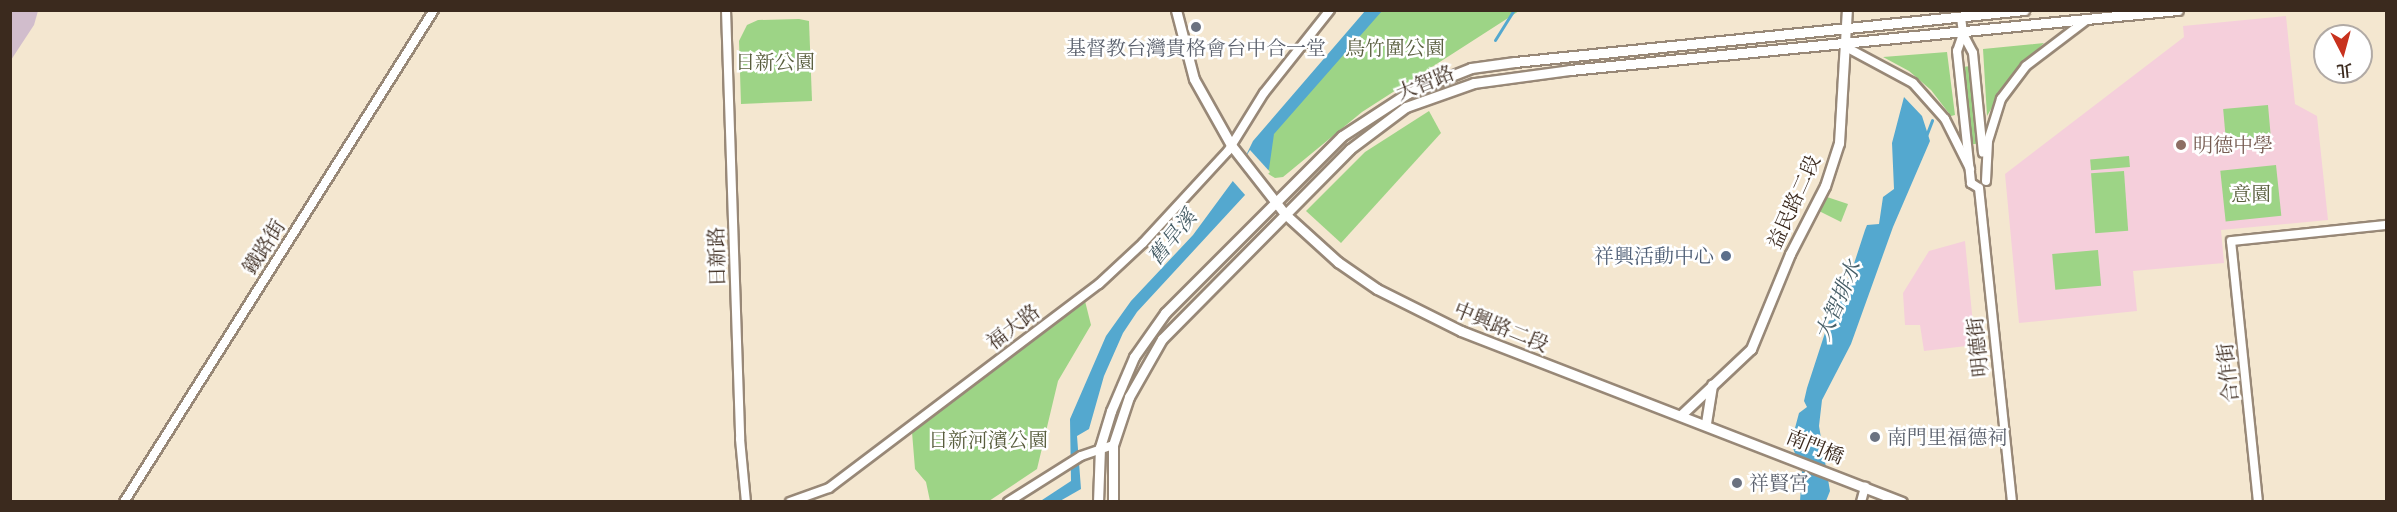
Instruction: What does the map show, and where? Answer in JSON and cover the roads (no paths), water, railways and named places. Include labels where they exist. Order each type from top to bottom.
[{"type":"street","name":"鐵路街","points":[[124,501],[434,10]]},
{"type":"street","name":"日新路","points":[[726,10],[740,439],[746,501]]},
{"type":"street","points":[[1176,10],[1194,79],[1231,145]]},
{"type":"street","name":"福大路","points":[[790,501],[829,488],[1099,284],[1188,196],[1231,145],[1264,93],[1330,10]]},
{"type":"street","name":"益民路二段","points":[[1682,414],[1751,349],[1790,254],[1825,186],[1839,143],[1847,10]]},
{"type":"street","name":"大智路","points":[[1098,501],[1100,447],[1134,357],[1165,313],[1277,205],[1342,136],[1374,112],[1435,80],[1515,62],[2024,10]]},
{"type":"street","name":"大智路","points":[[1113,501],[1113,446],[1129,397],[1162,339],[1350,149],[1406,107],[1462,86],[1570,70],[1844,46],[2178,10]]},
{"type":"street","name":"明德街","points":[[1961,17],[1963,34],[1973,53],[1986,181]]},
{"type":"street","points":[[1979,188],[1986,181],[1988,141],[2001,99],[2026,66],[2085,21]]},
{"type":"street","name":"明德街","points":[[1963,34],[1957,51],[1971,183],[1979,188],[2012,501]]},
{"type":"street","points":[[1844,46],[1913,83],[1945,119],[1970,169]]},
{"type":"street","name":"中興路二段","points":[[1231,145],[1285,214],[1338,262],[1423,315],[1761,444]]},
{"type":"street","name":"合作街","points":[[2258,501],[2231,241],[2386,225]]},
{"type":"street","points":[[1707,423],[1712,384]]},
{"type":"street","name":"南門橋","points":[[1761,444],[1902,501]]},
{"type":"street","points":[[1008,501],[1081,456],[1100,447],[1113,446]]},
{"type":"street","points":[[1860,501],[1865,487]]},
{"type":"water","points":[[1365,11],[1382,11],[1274,134],[1269,169],[1137,312],[1123,333],[1104,376],[1089,429],[1077,436],[1081,489],[1060,501],[1039,502],[1071,481],[1070,419],[1106,336],[1131,301],[1193,235],[1235,178],[1253,141]]},
{"type":"water","points":[[1904,97],[1922,116],[1930,141],[1893,227],[1851,344],[1822,400],[1819,426],[1830,491],[1826,501],[1800,501],[1802,472],[1791,443],[1799,413],[1807,407],[1804,401],[1807,388],[1837,296],[1850,276],[1867,225],[1879,224],[1883,197],[1894,189],[1892,143]]},
{"type":"waterway","points":[[1495,40],[1514,10]]},
{"type":"waterway","name":"大智排水","points":[[1926,136],[1932,120]]},
{"type":"place","name":"基督教台灣貴格會台中合一堂","points":[[1196,27]]},
{"type":"place","name":"明德中學","points":[[2181,145]]},
{"type":"place","name":"祥興活動中心","points":[[1726,256]]},
{"type":"place","name":"南門里福德祠","points":[[1875,437]]},
{"type":"place","name":"祥賢宮","points":[[1737,483]]},
{"type":"park label","name":"鳥竹圍公園","points":[[1395,48]]},
{"type":"park label","name":"日新公園","points":[[775,62]]},
{"type":"park label","name":"意園","points":[[2251,194]]},
{"type":"park label","name":"日新河濱公園","points":[[988,440]]},
{"type":"water label","name":"舊旱溪","points":[[1173,238]]}]
